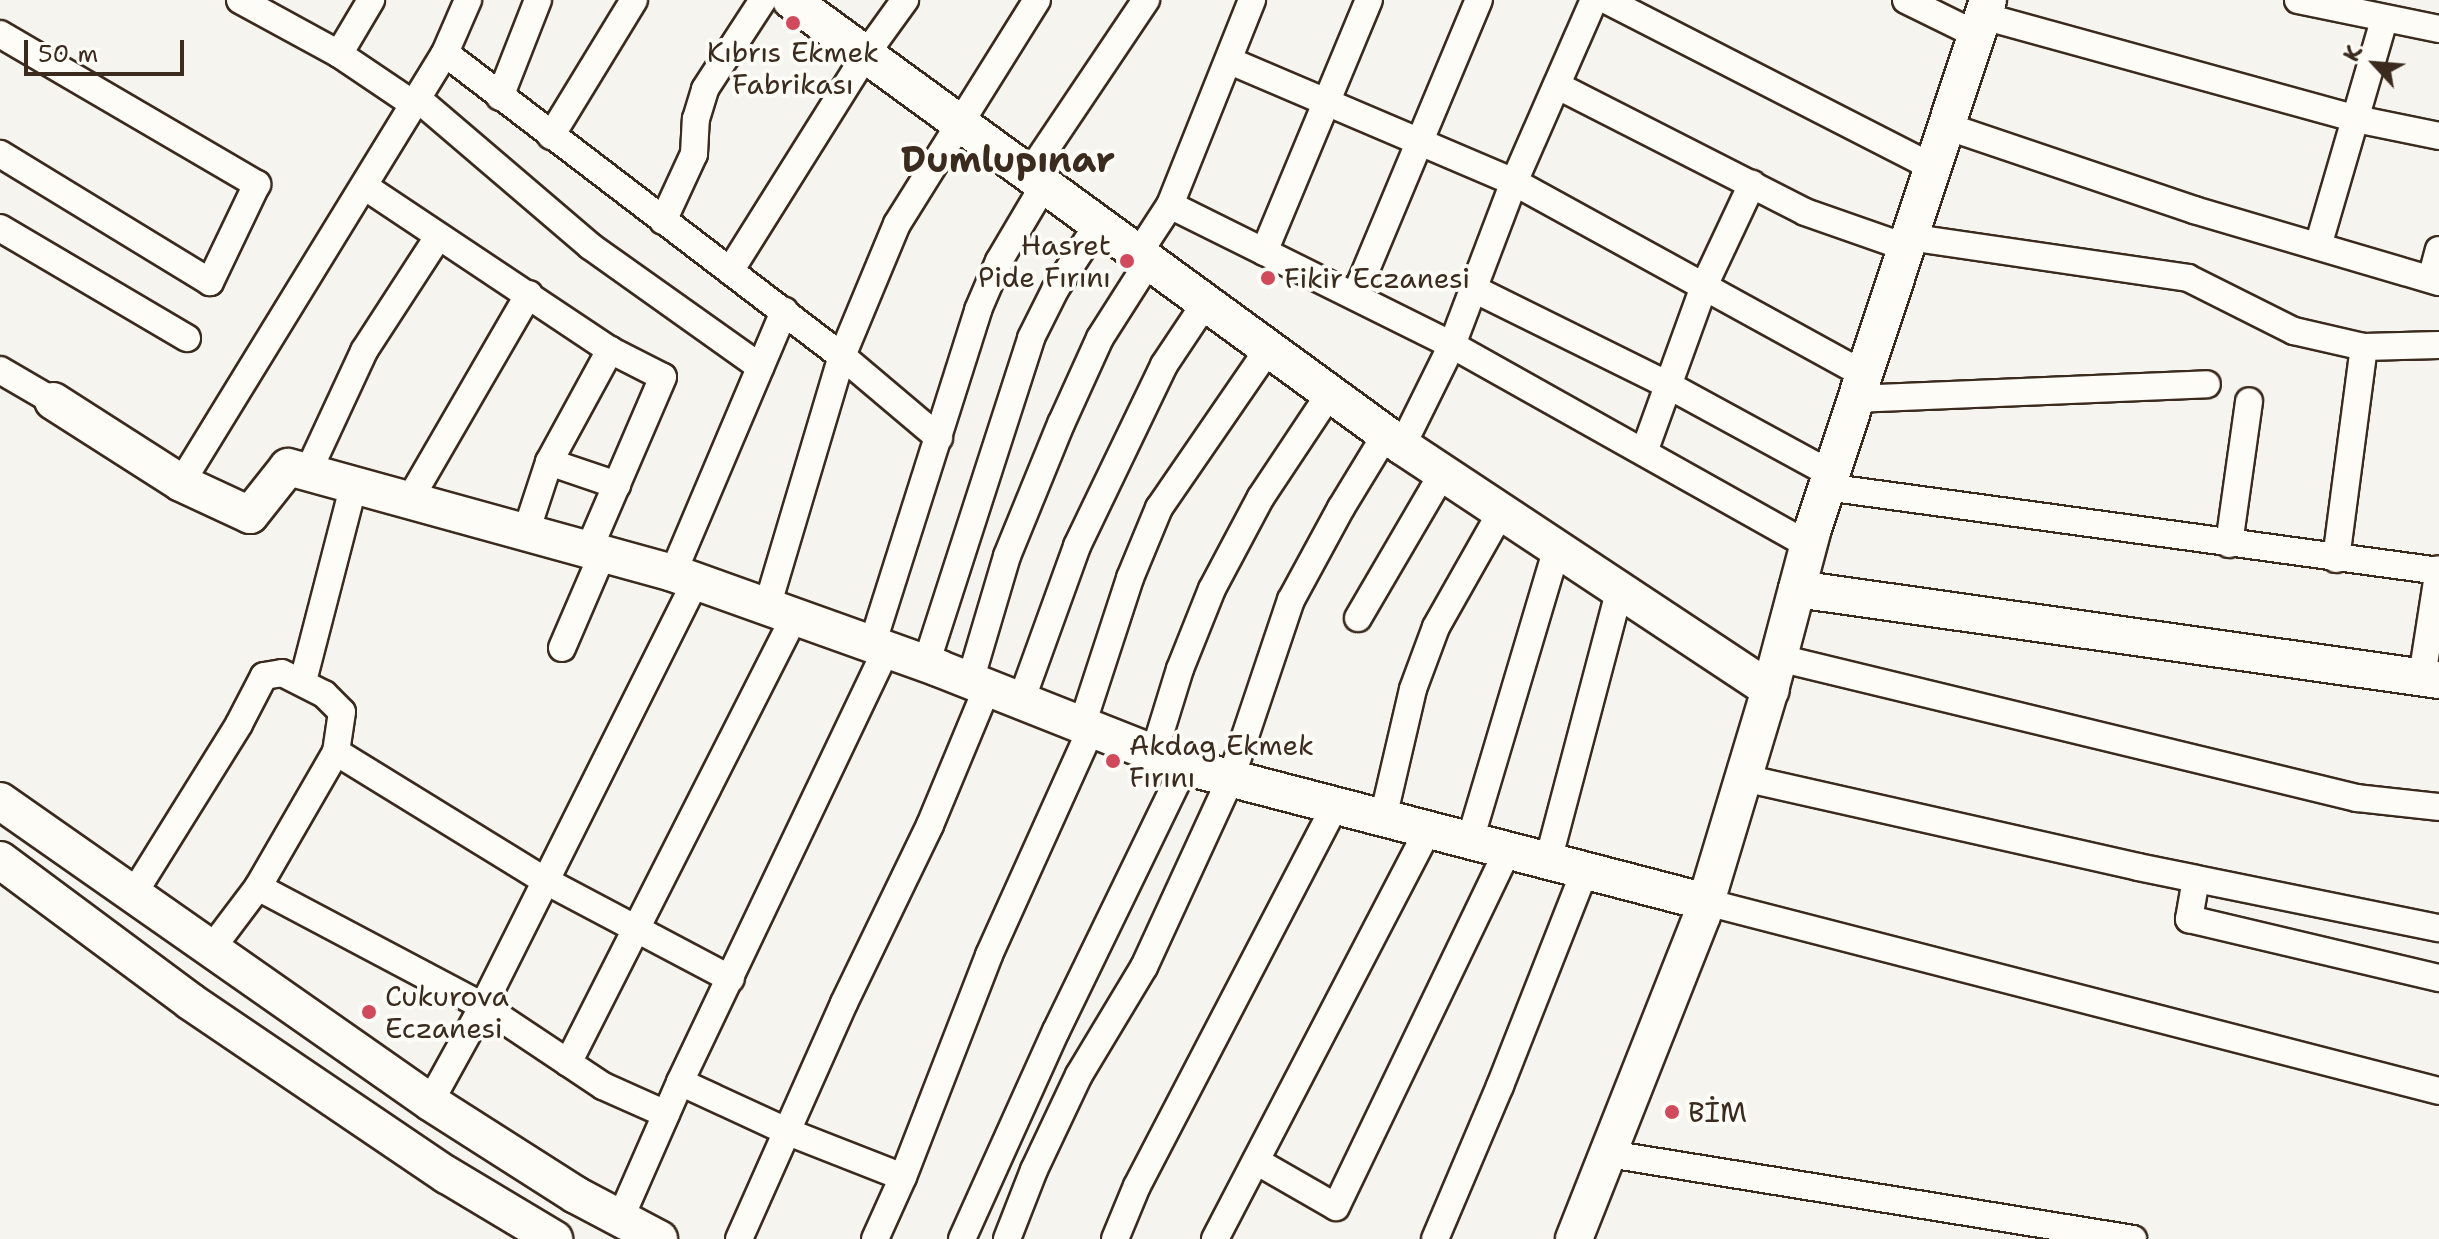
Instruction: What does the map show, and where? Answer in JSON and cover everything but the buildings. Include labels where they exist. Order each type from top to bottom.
[{"type":"main road","points":[[801,3],[958,122],[1500,514],[1619,592],[1774,674]]},
{"type":"main road","points":[[1574,1239],[1706,902],[1828,480],[1982,17]]},
{"type":"main road","points":[[53,401],[181,483],[250,515],[288,467],[354,484],[684,577],[926,664],[1170,759],[1231,778],[1706,902]]},
{"type":"main road","points":[[1797,589],[2431,679]]},
{"type":"main road","points":[[0,801],[430,1102],[576,1195],[659,1239]]},
{"type":"main road","points":[[0,860],[191,1002],[447,1175],[554,1239]]},
{"type":"street","points":[[240,0],[339,54],[415,101],[590,246],[760,367]]},
{"type":"street","points":[[339,54],[371,0]]},
{"type":"street","points":[[181,483],[445,53],[468,0]]},
{"type":"street","points":[[500,97],[538,0]]},
{"type":"street","points":[[551,136],[634,0]]},
{"type":"street","points":[[663,221],[694,154],[696,119],[705,89],[763,0]]},
{"type":"street","points":[[730,271],[866,54],[905,0]]},
{"type":"street","points":[[568,1063],[636,932],[781,612],[842,356],[897,224],[1037,0]]},
{"type":"street","points":[[620,1219],[879,647],[914,503],[939,438],[978,310],[999,261],[1037,179],[1146,0]]},
{"type":"street","points":[[739,1239],[844,1003],[930,825],[978,684],[1007,556],[1100,338],[1170,205],[1252,0]]},
{"type":"street","points":[[1264,252],[1369,0]]},
{"type":"street","points":[[1355,296],[1479,0]]},
{"type":"street","points":[[1007,1239],[1034,1170],[1079,1075],[1144,967],[1231,778],[1291,600],[1341,508],[1394,440],[1452,345],[1514,182],[1594,0]]},
{"type":"street","points":[[1606,0],[1932,167]]},
{"type":"street","points":[[1906,0],[1982,17],[2356,119],[2439,136]]},
{"type":"street","points":[[2298,0],[2439,29]]},
{"type":"street","points":[[2318,246],[2384,20]]},
{"type":"street","points":[[0,34],[257,184],[210,282],[0,154]]},
{"type":"street","points":[[445,53],[842,356],[939,438]]},
{"type":"street","points":[[1230,61],[1514,182],[1704,286],[1859,386],[2207,384]]},
{"type":"street","points":[[1558,86],[1805,212],[1907,242],[2188,278],[2294,331],[2364,347],[2439,345]]},
{"type":"street","points":[[1946,126],[2194,210],[2435,280],[2439,250]]},
{"type":"street","points":[[1644,452],[1666,384],[1704,286],[1752,184]]},
{"type":"street","points":[[364,186],[610,350],[663,377],[617,485],[562,648]]},
{"type":"street","points":[[1170,205],[1452,345],[1808,545]]},
{"type":"street","points":[[926,664],[1031,338],[1055,290],[1098,224]]},
{"type":"street","points":[[0,228],[187,338]]},
{"type":"street","points":[[307,474],[364,351],[438,237]]},
{"type":"street","points":[[1474,289],[1666,384],[1828,480],[2229,544],[2439,570],[2431,679]]},
{"type":"street","points":[[410,499],[529,294]]},
{"type":"street","points":[[1021,701],[1077,546],[1164,365],[1206,302]]},
{"type":"street","points":[[430,1102],[546,881],[684,577],[760,367],[784,311]]},
{"type":"street","points":[[2336,559],[2364,347]]},
{"type":"street","points":[[875,1239],[903,1177],[989,955],[1087,727],[1130,578],[1159,508],[1269,348]]},
{"type":"street","points":[[526,532],[549,462],[610,350]]},
{"type":"street","points":[[0,370],[53,401]]},
{"type":"street","points":[[962,1239],[1170,759],[1180,669],[1212,589],[1261,497],[1330,393]]},
{"type":"street","points":[[2229,544],[2249,401]]},
{"type":"street","points":[[549,462],[617,485]]},
{"type":"street","points":[[1358,618],[1442,474]]},
{"type":"street","points":[[303,681],[354,484]]},
{"type":"street","points":[[1383,818],[1413,689],[1436,627],[1500,514]]},
{"type":"street","points":[[1470,840],[1556,551]]},
{"type":"street","points":[[1548,861],[1619,592]]},
{"type":"street","points":[[134,893],[239,724],[264,676],[282,673],[324,694],[342,712],[336,752],[258,887],[212,948]]},
{"type":"street","points":[[1774,674],[2357,798],[2439,807]]},
{"type":"street","points":[[336,752],[546,881],[636,932],[731,979]]},
{"type":"street","points":[[1744,778],[2196,879],[2439,928]]},
{"type":"street","points":[[1115,1239],[1137,1186],[1335,805]]},
{"type":"street","points":[[1215,1239],[1428,829]]},
{"type":"street","points":[[1256,1161],[1336,1207],[1508,850]]},
{"type":"street","points":[[1435,1239],[1500,1086],[1585,870]]},
{"type":"street","points":[[2196,879],[2189,919],[2439,978]]},
{"type":"street","points":[[258,887],[483,1006],[603,1086],[666,1114]]},
{"type":"street","points":[[1706,902],[2439,1091]]},
{"type":"street","points":[[680,1082],[788,1132],[903,1177]]},
{"type":"street","points":[[1609,1154],[2133,1239]]},
{"type":"place","name":"Kıbrıs Ekmek Fabrikası","points":[[793,23]]},
{"type":"place","name":"Hasret Pide Fırını","points":[[1127,261]]},
{"type":"place","name":"Fikir Eczanesi","points":[[1268,278]]},
{"type":"place","name":"Akdag Ekmek Fırını","points":[[1113,761]]},
{"type":"place","name":"Cukurova Eczanesi","points":[[369,1012]]},
{"type":"place","name":"BİM","points":[[1672,1112]]},
{"type":"district","name":"Dumlupınar","points":[[1008,160]]}]
